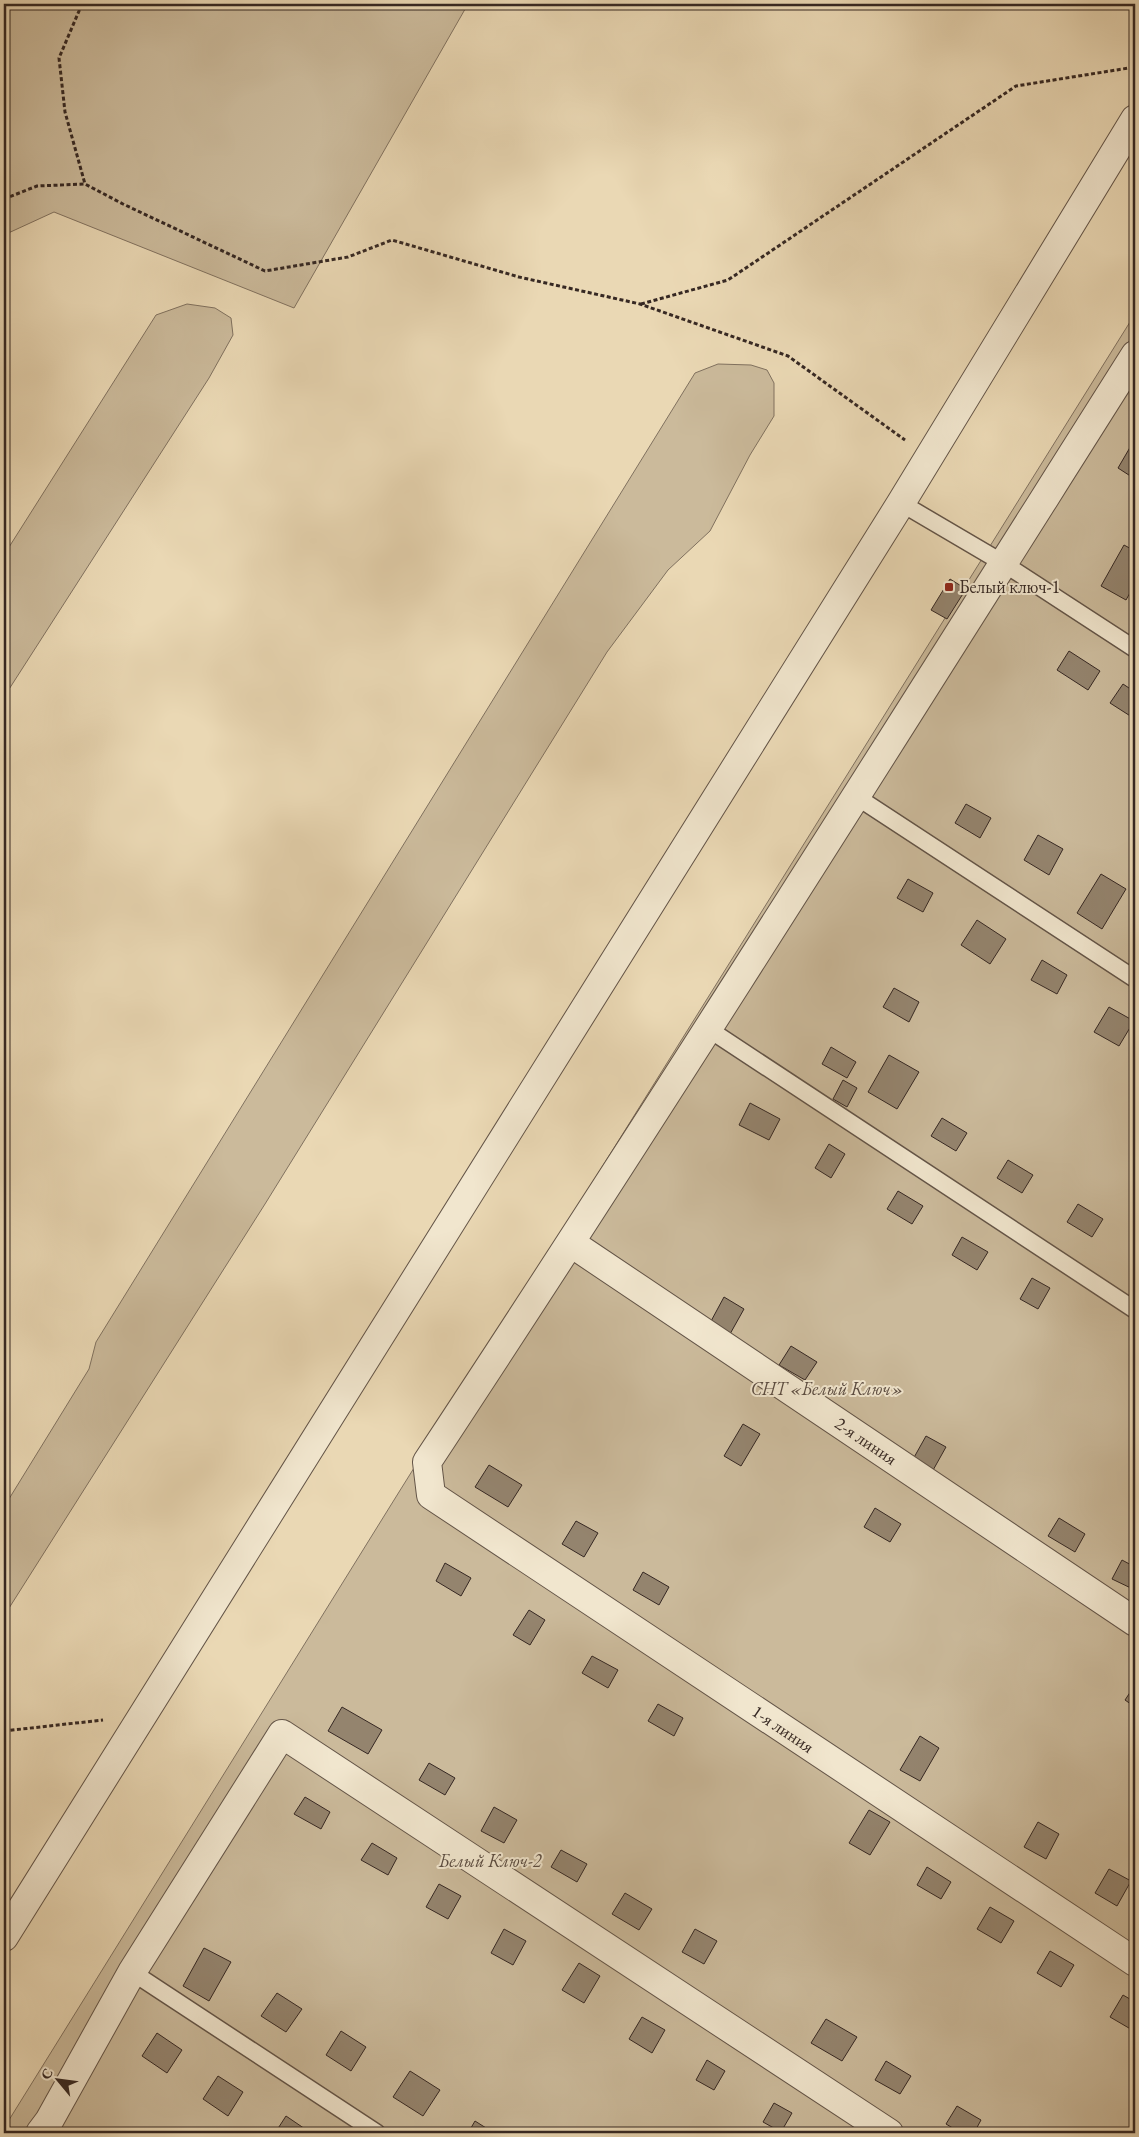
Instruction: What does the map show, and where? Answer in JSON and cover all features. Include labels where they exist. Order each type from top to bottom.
[{"type":"street","points":[[4,1936],[901,503],[1135,119]]},
{"type":"street","points":[[571,1243],[856,797],[1135,354]]},
{"type":"street","name":"1-я линия","points":[[571,1243],[427,1462],[432,1495],[1135,1962]]},
{"type":"street","name":"2-я линия","points":[[571,1243],[1135,1622]]},
{"type":"street","points":[[40,2133],[132,1972],[282,1734],[889,2133]]},
{"type":"lane","points":[[901,503],[1004,563],[1135,649]]},
{"type":"lane","points":[[856,797],[1135,979]]},
{"type":"lane","points":[[707,1028],[1135,1310]]},
{"type":"lane","points":[[132,1972],[377,2133]]},
{"type":"path","points":[[82,4],[59,58],[65,112],[85,184]]},
{"type":"path","points":[[640,304],[728,280],[1016,86],[1135,67]]},
{"type":"path","points":[[4,199],[37,186],[85,184],[265,271],[348,256],[392,240],[519,278],[640,304],[788,356],[929,456]]},
{"type":"path","points":[[4,1731],[143,1716]]},
{"type":"green space","points":[[4,4],[468,4],[294,308],[54,212],[4,235]]},
{"type":"green space","points":[[187,304],[215,308],[231,318],[233,335],[209,378],[4,697],[4,555],[156,315]]},
{"type":"green space","points":[[1135,314],[1135,2133],[4,2133],[4,2128],[399,1492]]},
{"type":"green space","points":[[718,364],[751,365],[767,370],[774,383],[774,416],[750,455],[710,531],[668,570],[607,652],[265,1204],[4,1616],[4,1507],[89,1369],[96,1342],[695,373]]},
{"type":"building","points":[[1132,444],[1135,446],[1135,479],[1118,468]]},
{"type":"building","points":[[1124,545],[1135,551],[1135,584],[1126,600],[1101,586]]},
{"type":"building","points":[[950,579],[966,589],[947,619],[931,610]]},
{"type":"building","points":[[1069,651],[1100,671],[1088,690],[1057,670]]},
{"type":"building","points":[[1123,684],[1135,692],[1135,719],[1110,703]]},
{"type":"building","points":[[966,804],[991,818],[980,838],[955,823]]},
{"type":"building","points":[[1038,835],[1063,849],[1049,875],[1024,860]]},
{"type":"building","points":[[1101,874],[1126,889],[1102,929],[1077,913]]},
{"type":"building","points":[[908,879],[933,893],[923,912],[897,898]]},
{"type":"building","points":[[977,920],[1006,939],[990,964],[961,945]]},
{"type":"building","points":[[1042,960],[1067,975],[1057,994],[1031,980]]},
{"type":"building","points":[[894,988],[919,1002],[909,1022],[883,1007]]},
{"type":"building","points":[[1109,1007],[1134,1021],[1119,1046],[1094,1032]]},
{"type":"building","points":[[831,1047],[856,1062],[847,1078],[822,1064]]},
{"type":"building","points":[[889,1055],[919,1072],[897,1109],[868,1092]]},
{"type":"building","points":[[843,1080],[857,1088],[847,1107],[833,1099]]},
{"type":"building","points":[[750,1103],[780,1119],[769,1140],[739,1125]]},
{"type":"building","points":[[942,1118],[967,1133],[956,1151],[931,1136]]},
{"type":"building","points":[[829,1144],[845,1154],[831,1178],[815,1168]]},
{"type":"building","points":[[1008,1160],[1033,1175],[1022,1193],[997,1178]]},
{"type":"building","points":[[898,1191],[923,1206],[912,1224],[887,1209]]},
{"type":"building","points":[[1078,1204],[1103,1219],[1092,1237],[1067,1222]]},
{"type":"building","points":[[962,1237],[988,1252],[977,1270],[952,1255]]},
{"type":"building","points":[[1032,1278],[1050,1288],[1038,1309],[1020,1299]]},
{"type":"building","points":[[724,1297],[744,1309],[730,1334],[710,1323]]},
{"type":"building","points":[[791,1346],[817,1362],[805,1380],[779,1365]]},
{"type":"building","points":[[743,1424],[760,1434],[741,1466],[724,1456]]},
{"type":"building","points":[[926,1436],[946,1447],[932,1472],[912,1461]]},
{"type":"building","points":[[489,1465],[522,1485],[508,1507],[475,1487]]},
{"type":"building","points":[[875,1508],[901,1524],[890,1542],[864,1527]]},
{"type":"building","points":[[1059,1518],[1085,1534],[1075,1552],[1048,1536]]},
{"type":"building","points":[[576,1521],[598,1533],[584,1557],[562,1544]]},
{"type":"building","points":[[1122,1560],[1135,1567],[1135,1590],[1112,1579]]},
{"type":"building","points":[[445,1563],[471,1578],[461,1596],[436,1581]]},
{"type":"building","points":[[643,1572],[669,1587],[659,1605],[633,1590]]},
{"type":"building","points":[[529,1610],[545,1620],[530,1645],[513,1635]]},
{"type":"building","points":[[592,1656],[618,1670],[608,1688],[582,1673]]},
{"type":"building","points":[[1135,1685],[1135,1707],[1125,1700]]},
{"type":"building","points":[[658,1704],[683,1718],[674,1736],[648,1721]]},
{"type":"building","points":[[342,1707],[382,1730],[368,1754],[328,1731]]},
{"type":"building","points":[[920,1736],[939,1748],[920,1781],[900,1770]]},
{"type":"building","points":[[429,1763],[455,1778],[445,1795],[419,1780]]},
{"type":"building","points":[[305,1797],[330,1812],[321,1829],[294,1814]]},
{"type":"building","points":[[494,1807],[517,1820],[504,1843],[481,1831]]},
{"type":"building","points":[[869,1810],[890,1822],[870,1855],[849,1843]]},
{"type":"building","points":[[1038,1822],[1059,1834],[1046,1859],[1024,1847]]},
{"type":"building","points":[[372,1843],[397,1858],[388,1875],[361,1860]]},
{"type":"building","points":[[561,1850],[587,1864],[577,1882],[551,1867]]},
{"type":"building","points":[[927,1867],[951,1882],[941,1899],[917,1885]]},
{"type":"building","points":[[1109,1869],[1131,1881],[1117,1906],[1095,1893]]},
{"type":"building","points":[[439,1884],[461,1896],[448,1919],[426,1907]]},
{"type":"building","points":[[625,1893],[652,1909],[639,1930],[612,1914]]},
{"type":"building","points":[[990,1907],[1014,1921],[1001,1943],[977,1929]]},
{"type":"building","points":[[504,1929],[526,1941],[513,1965],[491,1953]]},
{"type":"building","points":[[695,1929],[717,1941],[704,1964],[682,1952]]},
{"type":"building","points":[[204,1948],[231,1962],[209,2001],[183,1986]]},
{"type":"building","points":[[1050,1951],[1074,1965],[1061,1987],[1037,1973]]},
{"type":"building","points":[[579,1963],[600,1976],[584,2003],[562,1990]]},
{"type":"building","points":[[277,1993],[302,2009],[286,2032],[261,2016]]},
{"type":"building","points":[[1123,1995],[1135,2002],[1134,2031],[1110,2017]]},
{"type":"building","points":[[642,2017],[665,2030],[652,2053],[629,2039]]},
{"type":"building","points":[[826,2019],[857,2037],[842,2061],[811,2043]]},
{"type":"building","points":[[341,2031],[366,2047],[351,2071],[326,2055]]},
{"type":"building","points":[[157,2033],[182,2050],[167,2073],[142,2056]]},
{"type":"building","points":[[707,2060],[725,2071],[714,2090],[696,2080]]},
{"type":"building","points":[[886,2061],[911,2076],[900,2094],[875,2080]]},
{"type":"building","points":[[410,2071],[440,2090],[423,2116],[393,2097]]},
{"type":"building","points":[[218,2076],[243,2092],[228,2116],[203,2099]]},
{"type":"building","points":[[774,2103],[792,2113],[781,2132],[763,2122]]},
{"type":"building","points":[[957,2106],[981,2120],[974,2133],[961,2133],[946,2124]]},
{"type":"building","points":[[286,2116],[311,2133],[275,2133]]},
{"type":"building","points":[[475,2121],[494,2133],[468,2133]]},
{"type":"place","name":"Белый ключ-1","points":[[949,587]]},
{"type":"park label","name":"СНТ «Белый Ключ»","points":[[827,1389]]},
{"type":"park label","name":"Белый Ключ-2","points":[[490,1861]]}]
